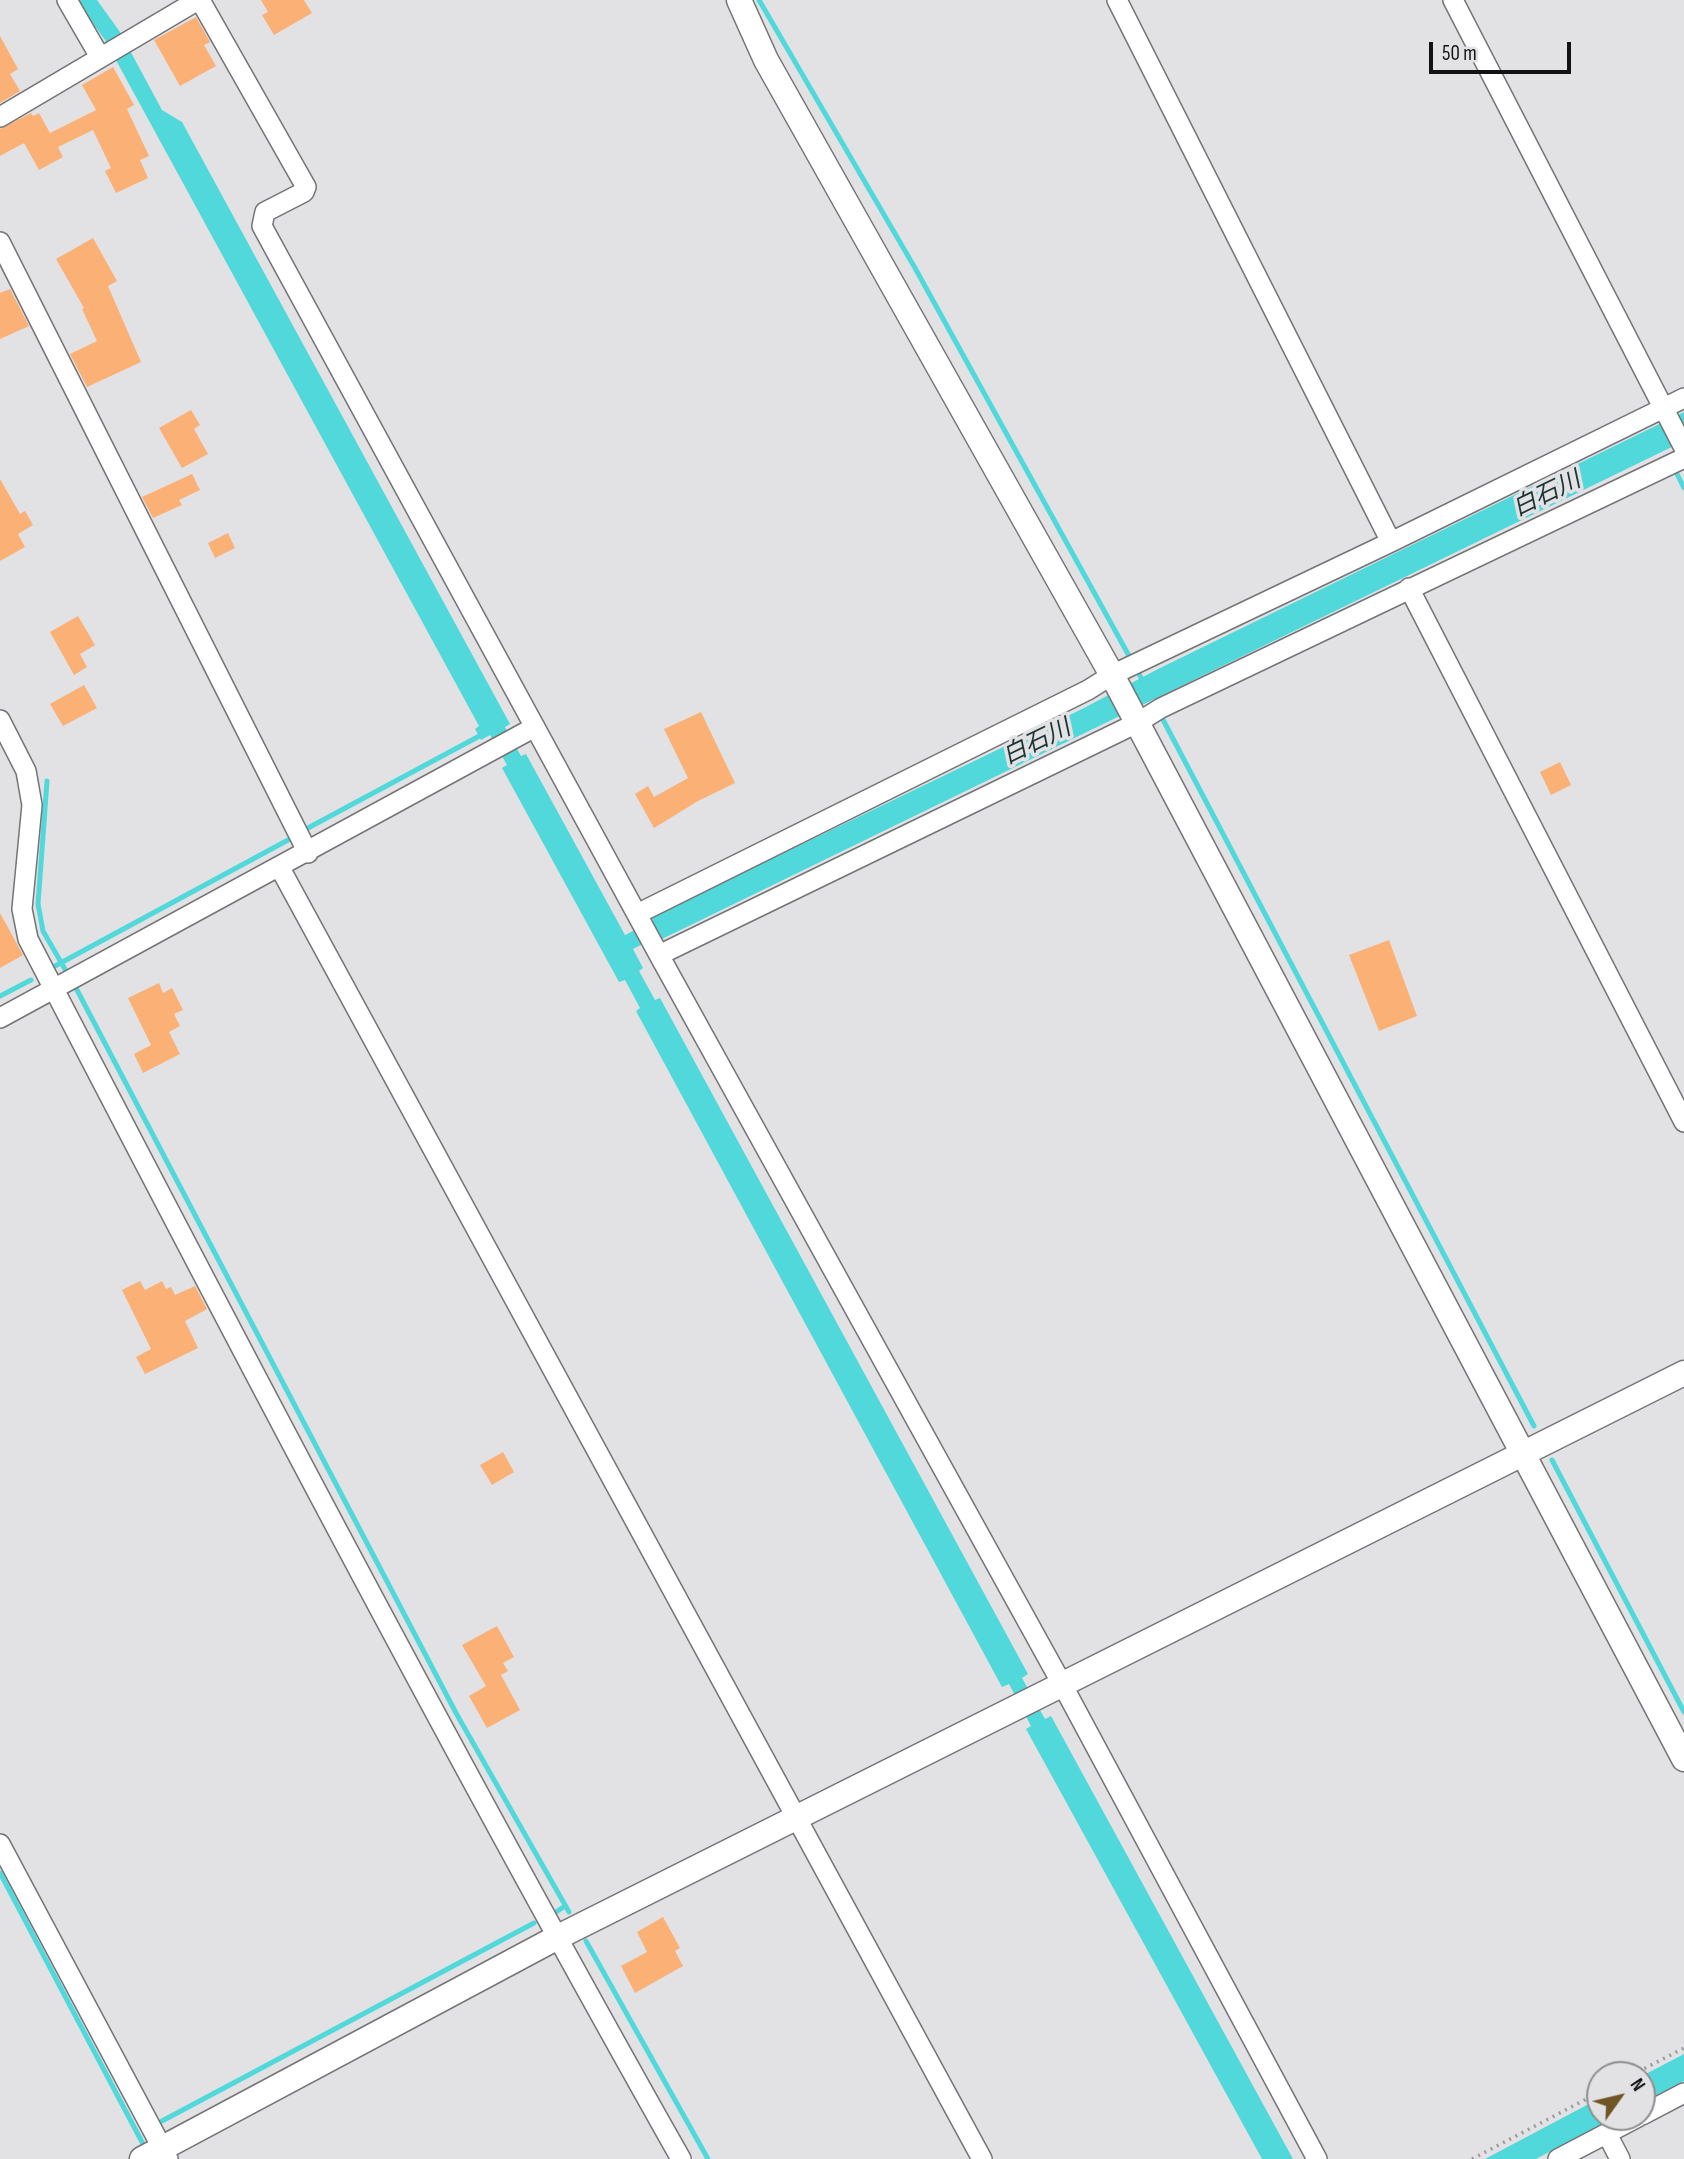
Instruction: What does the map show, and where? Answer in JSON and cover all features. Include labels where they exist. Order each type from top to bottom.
[{"type":"street","points":[[67,0],[104,55]]},
{"type":"street","points":[[0,117],[199,0],[306,187],[304,192],[265,212],[262,226],[639,918],[1051,1689],[1317,2159]]},
{"type":"street","points":[[738,0],[766,60],[1124,671],[1522,1453],[1684,1759]]},
{"type":"street","points":[[1117,0],[1391,542]]},
{"type":"street","points":[[656,950],[1678,458],[1663,409],[1453,0]]},
{"type":"street","points":[[0,242],[308,853]]},
{"type":"street","points":[[639,918],[1124,671],[1684,398]]},
{"type":"street","points":[[1409,588],[1684,1122]]},
{"type":"street","points":[[0,720],[26,771],[32,805],[22,909],[28,939],[66,983],[432,1710],[556,1938],[681,2159]]},
{"type":"street","points":[[0,1018],[308,853],[535,727]]},
{"type":"street","points":[[280,868],[982,2159]]},
{"type":"street","points":[[0,1844],[157,2155],[556,1938],[1684,1373]]},
{"type":"street","points":[[1656,2108],[1684,2093]]},
{"type":"street","points":[[1558,2159],[1612,2131]]},
{"type":"street","points":[[1606,2134],[1620,2159]]},
{"type":"path","points":[[1656,2063],[1684,2048]]},
{"type":"path","points":[[1472,2159],[1586,2099]]},
{"type":"water","name":"白石川","points":[[76,0],[97,0],[120,32],[162,110],[182,122],[510,724],[505,727],[521,756],[526,754],[625,935],[653,921],[651,917],[1082,709],[1158,669],[1684,412],[1684,441],[662,939],[660,935],[633,949],[643,968],[639,971],[655,1000],[660,998],[1028,1674],[1022,1678],[1045,1719],[1051,1716],[1293,2159],[1262,2159],[1026,1729],[1031,1726],[1009,1684],[1002,1687],[636,1011],[640,1008],[625,980],[619,982],[502,768],[507,765],[490,735],[481,740],[475,729],[479,726],[105,40]]},
{"type":"water","points":[[1684,2054],[1684,2081],[1656,2096],[1656,2069]]},
{"type":"water","points":[[1586,2105],[1586,2131],[1589,2131],[1536,2159],[1485,2159]]},
{"type":"building","points":[[261,0],[304,0],[312,13],[274,35],[262,15],[268,12]]},
{"type":"building","points":[[196,17],[210,42],[204,45],[216,66],[180,86],[154,40]]},
{"type":"building","points":[[0,36],[18,69],[10,74],[20,91],[0,103]]},
{"type":"building","points":[[113,67],[134,105],[127,109],[149,156],[140,160],[148,178],[116,193],[105,171],[111,168],[93,130],[58,147],[63,157],[39,170],[24,143],[0,156],[0,129],[31,113],[33,116],[39,113],[50,133],[96,110],[82,85]]},
{"type":"building","points":[[93,238],[117,281],[108,286],[141,362],[87,387],[70,354],[97,341],[82,309],[84,308],[56,259]]},
{"type":"building","points":[[10,289],[29,326],[0,339],[0,293]]},
{"type":"building","points":[[191,410],[200,425],[194,429],[208,454],[182,468],[159,428]]},
{"type":"building","points":[[192,474],[200,490],[179,500],[182,505],[153,518],[142,497]]},
{"type":"building","points":[[0,479],[20,514],[25,511],[33,525],[18,534],[25,547],[0,561]]},
{"type":"building","points":[[228,533],[235,548],[215,558],[208,543]]},
{"type":"building","points":[[78,616],[95,645],[80,654],[87,667],[74,675],[50,632]]},
{"type":"building","points":[[84,685],[97,708],[63,726],[50,704]]},
{"type":"building","points":[[701,712],[735,783],[698,801],[654,828],[635,794],[648,786],[654,797],[688,778],[664,729]]},
{"type":"building","points":[[1560,762],[1571,785],[1551,795],[1540,772]]},
{"type":"building","points":[[0,913],[23,955],[0,968]]},
{"type":"building","points":[[1389,940],[1417,1016],[1379,1031],[1349,955]]},
{"type":"building","points":[[159,983],[163,993],[172,988],[183,1010],[174,1014],[180,1026],[169,1032],[180,1054],[143,1073],[134,1054],[151,1045],[128,998]]},
{"type":"building","points":[[140,1281],[145,1290],[162,1281],[166,1289],[171,1287],[175,1295],[195,1286],[207,1309],[185,1321],[198,1348],[145,1374],[136,1357],[151,1349],[122,1290]]},
{"type":"building","points":[[503,1452],[514,1472],[492,1485],[480,1465]]},
{"type":"building","points":[[497,1626],[514,1657],[503,1663],[508,1671],[501,1675],[520,1710],[487,1728],[469,1696],[486,1686],[462,1645]]},
{"type":"building","points":[[663,1917],[680,1948],[675,1951],[683,1966],[635,1993],[621,1966],[647,1952],[637,1932]]},
{"type":"waterway","points":[[759,0],[915,268],[1144,683]]},
{"type":"waterway","points":[[1674,468],[1684,488]]},
{"type":"waterway","points":[[1160,714],[1534,1426]]},
{"type":"waterway","points":[[308,828],[485,733]]},
{"type":"waterway","points":[[47,781],[38,904],[43,931],[77,990],[456,1713],[569,1912]]},
{"type":"waterway","points":[[55,966],[288,840]]},
{"type":"waterway","points":[[0,996],[31,980]]},
{"type":"waterway","points":[[1552,1460],[1684,1712]]},
{"type":"waterway","points":[[0,1873],[142,2142]]},
{"type":"waterway","points":[[556,1912],[565,1906]]},
{"type":"waterway","points":[[162,2121],[534,1923]]},
{"type":"waterway","points":[[586,1941],[708,2159]]}]
